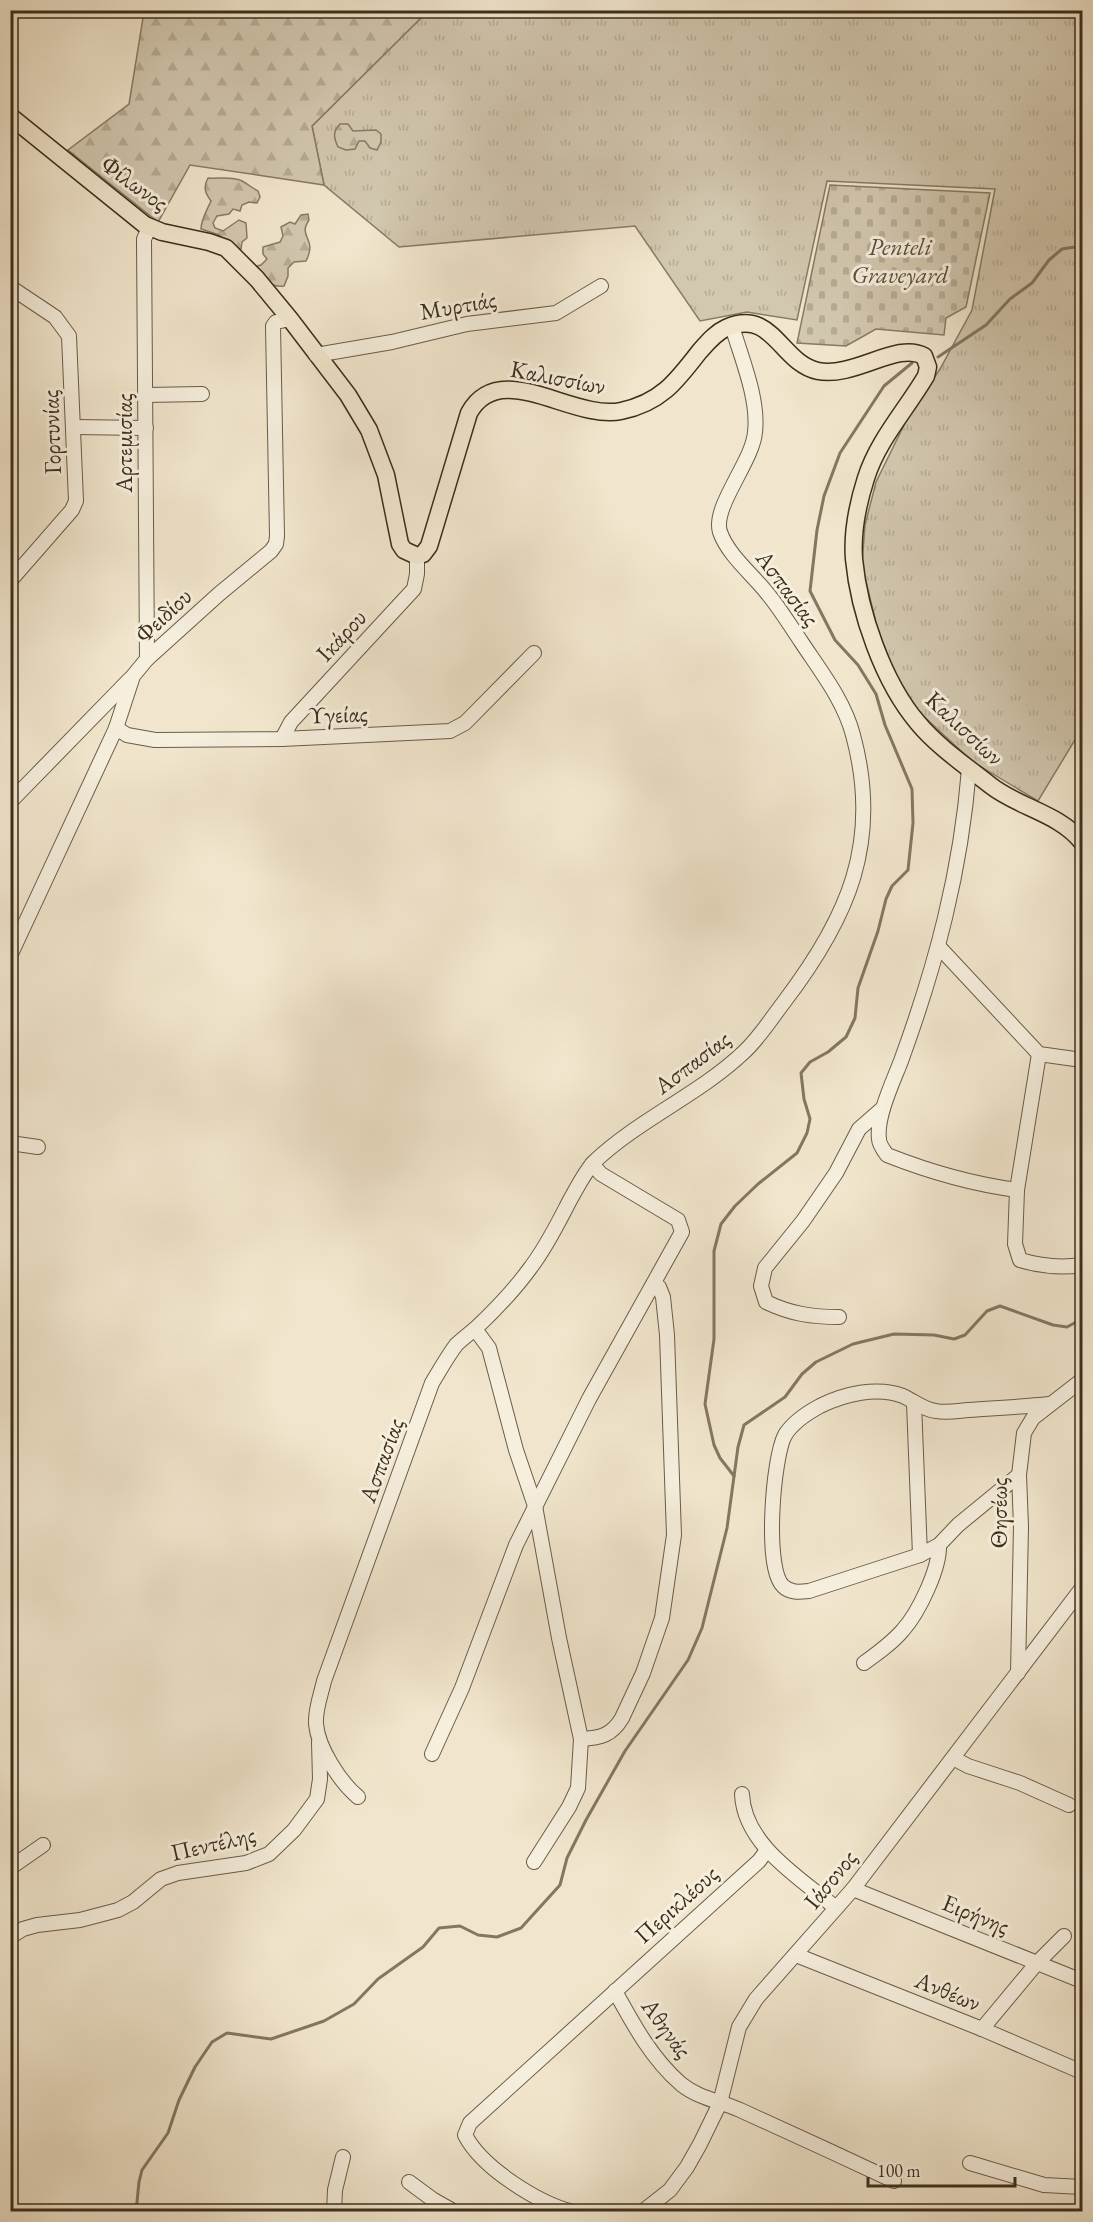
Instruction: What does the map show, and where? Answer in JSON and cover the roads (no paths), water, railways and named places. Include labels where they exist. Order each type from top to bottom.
[{"type":"main road","name":"Φίλωνος","points":[[10,116],[149,228],[226,248],[257,279],[290,319]]},
{"type":"main road","points":[[290,319],[348,395],[369,430],[386,475],[400,544],[404,550],[417,556]]},
{"type":"main road","name":"Καλισσίων","points":[[417,556],[423,554],[429,546],[469,413],[476,402],[497,389],[509,388],[587,410],[618,411],[635,407],[662,394],[714,336],[732,326],[758,325],[770,332],[796,360],[814,370],[823,372],[845,371],[890,355],[909,352],[920,354],[928,361],[928,370],[884,440],[866,477],[856,524],[854,559],[858,584],[873,637],[890,679],[918,723],[969,769],[1006,796],[1062,824],[1083,842]]},
{"type":"street","name":"Αρτεμισίας","points":[[147,659],[144,239],[149,228]]},
{"type":"street","name":"Μυρτιάς","points":[[316,355],[392,342],[467,324],[556,313],[601,286]]},
{"type":"street","name":"Γορτυνίας","points":[[10,287],[56,317],[69,336],[75,501],[72,510],[10,582]]},
{"type":"street","name":"Φειδίου","points":[[10,956],[116,728],[133,676],[147,659],[271,551],[276,544],[273,326],[276,322],[290,319]]},
{"type":"street","name":"Ασπασίας","points":[[358,1797],[335,1773],[319,1737],[316,1710],[324,1681],[432,1383],[459,1342],[475,1329],[530,1269],[592,1164],[743,1053],[764,1030],[809,970],[831,933],[844,904],[860,845],[863,789],[852,731],[824,675],[772,599],[728,549],[718,523],[723,506],[755,436],[756,421],[752,397],[732,326]]},
{"type":"street","points":[[146,395],[202,394]]},
{"type":"street","points":[[73,427],[146,428]]},
{"type":"street","name":"Ικάρου","points":[[282,739],[291,722],[414,589],[417,556]]},
{"type":"street","name":"Υγείας","points":[[116,728],[127,735],[155,740],[282,739],[450,731],[465,723],[534,653]]},
{"type":"street","points":[[10,802],[133,676]]},
{"type":"street","points":[[969,769],[962,837],[939,947],[925,993],[883,1108],[878,1140],[887,1155],[966,1182],[1017,1190]]},
{"type":"street","points":[[939,947],[1040,1054],[1083,1060]]},
{"type":"street","points":[[1040,1054],[1017,1190],[1015,1244],[1020,1260],[1034,1264],[1083,1265]]},
{"type":"street","points":[[839,1317],[812,1317],[787,1312],[766,1302],[761,1286],[765,1268],[803,1221],[836,1173],[860,1129],[883,1108]]},
{"type":"street","points":[[10,1143],[38,1147]]},
{"type":"street","points":[[432,1754],[462,1688],[516,1545],[589,1399],[682,1232],[678,1220],[601,1174],[592,1164]]},
{"type":"street","points":[[581,1739],[607,1736],[622,1718],[654,1646],[662,1618],[668,1582],[674,1535],[668,1335],[663,1297],[659,1287],[654,1284]]},
{"type":"street","points":[[475,1329],[489,1348],[516,1450],[535,1506],[559,1638],[581,1739],[578,1788],[534,1862]]},
{"type":"street","points":[[1024,1433],[1028,1424],[1049,1404],[1083,1380]]},
{"type":"street","points":[[1019,1476],[958,1525],[939,1545],[920,1555],[798,1593],[784,1587],[777,1575],[772,1548],[780,1448],[792,1426],[818,1407],[834,1400],[874,1391],[884,1391],[904,1397],[934,1411],[1004,1409],[1049,1404]]},
{"type":"street","points":[[914,1403],[920,1555]]},
{"type":"street","points":[[1004,1409],[1016,1419],[1024,1433]]},
{"type":"street","name":"Θησέως","points":[[1018,1673],[1022,1526],[1019,1476],[1024,1433]]},
{"type":"street","points":[[864,1663],[892,1641],[914,1614],[934,1573],[939,1545]]},
{"type":"street","name":"Ιάσονος","points":[[642,2211],[670,2190],[687,2167],[720,2103],[740,2027],[756,1999],[853,1889],[1083,1588]]},
{"type":"street","name":"Πεντέλης","points":[[10,1937],[23,1929],[38,1925],[80,1920],[118,1910],[133,1902],[162,1879],[178,1872],[246,1863],[269,1854],[294,1830],[317,1799],[319,1737]]},
{"type":"street","points":[[954,1758],[968,1766],[1020,1783],[1069,1805]]},
{"type":"street","points":[[742,1794],[742,1810],[767,1850],[836,1908]]},
{"type":"street","points":[[10,1868],[43,1845]]},
{"type":"street","name":"Περικλέους","points":[[573,2211],[557,2208],[535,2197],[503,2176],[470,2144],[465,2135],[470,2122],[759,1861],[767,1850]]},
{"type":"street","name":"Ειρήνης","points":[[853,1889],[1083,1981]]},
{"type":"street","points":[[982,2029],[1037,1963],[1064,1936]]},
{"type":"street","name":"Ανθέων","points":[[796,1955],[1083,2072]]},
{"type":"street","name":"Αθηνάς","points":[[615,1991],[659,2062],[682,2085],[700,2096],[762,2120],[894,2181]]},
{"type":"street","points":[[334,2211],[335,2190],[343,2157]]},
{"type":"street","points":[[970,2163],[1044,2185],[1083,2187]]},
{"type":"street","points":[[409,2182],[432,2199],[455,2211]]},
{"type":"waterway","points":[[938,357],[986,325],[1010,299],[1032,283],[1049,260],[1062,249],[1082,244]]},
{"type":"waterway","points":[[734,1476],[720,1458],[714,1445],[705,1404],[714,1339],[714,1251],[721,1224],[735,1206],[758,1184],[797,1153],[807,1133],[810,1119],[804,1099],[801,1073],[810,1062],[828,1052],[846,1037],[855,1018],[858,988],[878,931],[886,899],[892,886],[908,870],[913,823],[912,789],[885,725],[876,694],[858,665],[835,640],[810,591],[817,530],[824,496],[840,453],[884,386],[912,363]]},
{"type":"waterway","points":[[136,2212],[142,2170],[168,2133],[179,2100],[195,2067],[212,2042],[227,2033],[271,2039],[324,2021],[354,2004],[378,1979],[423,1947],[439,1928],[460,1926],[478,1935],[497,1937],[521,1928],[560,1885],[567,1858],[586,1820],[625,1751],[688,1660],[702,1628],[727,1528],[738,1447],[744,1425],[785,1397],[802,1374],[816,1362],[853,1344],[894,1334],[934,1335],[954,1339],[965,1335],[987,1311],[1000,1306],[1053,1325],[1067,1327],[1082,1319]]},
{"type":"park label","name":"Penteli Graveyard","points":[[900,260]]}]
